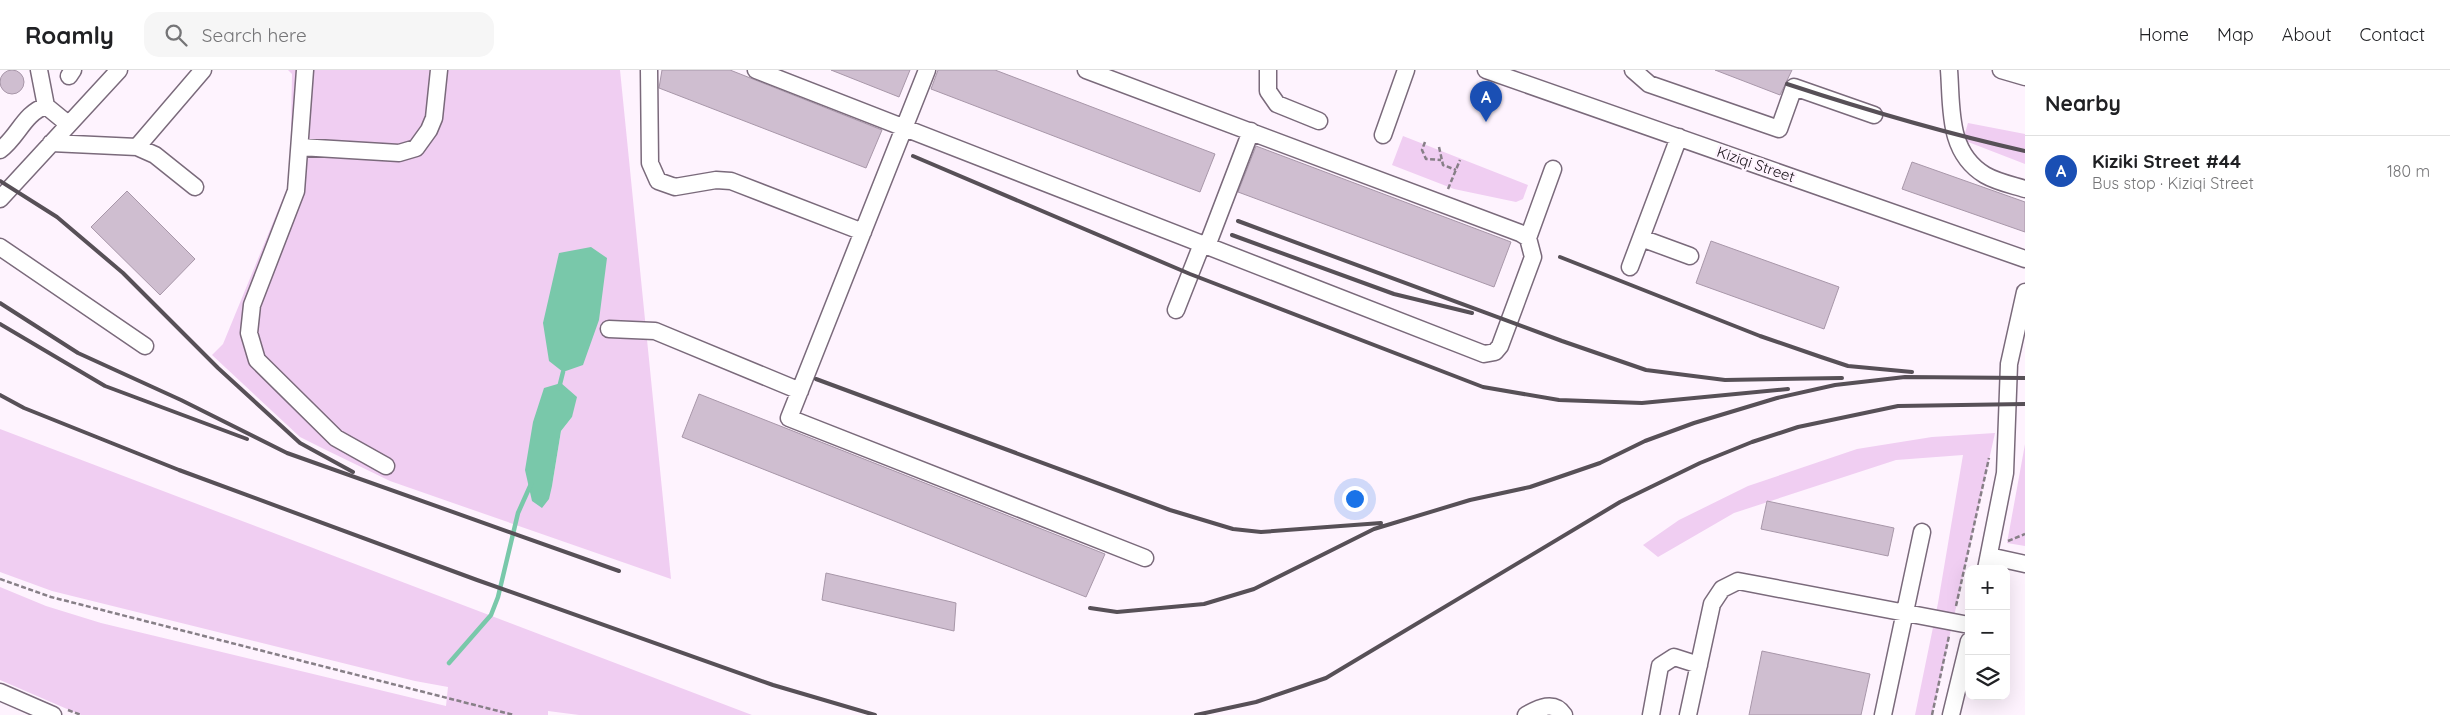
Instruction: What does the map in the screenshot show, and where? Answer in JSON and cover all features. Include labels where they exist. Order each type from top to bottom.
[{"type":"street","points":[[39,70],[46,106],[68,124]]},
{"type":"street","points":[[0,199],[119,70]]},
{"type":"street","points":[[137,147],[203,70]]},
{"type":"street","points":[[305,70],[296,191],[252,305],[249,333],[257,360],[336,438],[386,466]]},
{"type":"street","points":[[300,146],[399,153],[416,148],[430,130],[434,118],[439,70]]},
{"type":"street","points":[[649,70],[650,163],[658,181],[675,186],[716,180],[731,181],[863,232]]},
{"type":"street","points":[[756,70],[1484,354],[1495,352],[1500,346],[1534,257],[1528,238],[1552,169]]},
{"type":"street","points":[[927,70],[790,418],[1145,558]]},
{"type":"street","points":[[1086,70],[1251,131],[1528,238]]},
{"type":"street","points":[[1268,70],[1268,91],[1277,104],[1319,121]]},
{"type":"street","points":[[1383,135],[1406,70]]},
{"type":"street","points":[[1633,70],[1649,84],[1780,129],[1794,88],[1874,115]]},
{"type":"street","points":[[1949,70],[1954,135],[1966,158],[1986,176],[2025,189]]},
{"type":"street","points":[[2000,70],[2025,77]]},
{"type":"street","name":"Kiziqi Street","points":[[1496,72],[2025,259]]},
{"type":"street","points":[[0,150],[9,143],[31,113],[46,106]]},
{"type":"street","points":[[1176,310],[1251,131]]},
{"type":"street","points":[[1630,267],[1679,137]]},
{"type":"street","points":[[51,143],[137,147],[155,154],[195,187]]},
{"type":"street","points":[[1641,238],[1690,256]]},
{"type":"street","points":[[0,247],[145,346]]},
{"type":"street","points":[[2025,292],[2009,364],[2005,473],[1988,562],[2025,564]]},
{"type":"street","points":[[609,329],[655,331],[800,391]]},
{"type":"street","points":[[1883,715],[1922,532]]},
{"type":"street","points":[[1688,715],[1712,604],[1722,589],[1738,581],[1965,624]]},
{"type":"street","points":[[1951,715],[1966,655]]},
{"type":"street","points":[[1650,715],[1660,666],[1674,658],[1699,665]]},
{"type":"street","points":[[0,692],[53,715]]},
{"type":"street","points":[[1527,715],[1542,706],[1552,706],[1560,709],[1564,715]]},
{"type":"path","points":[[1425,142],[1422,150],[1426,159],[1441,160]]},
{"type":"path","points":[[1439,147],[1443,165],[1456,170]]},
{"type":"path","points":[[1443,204],[1460,160]]},
{"type":"path","points":[[1932,715],[1990,455]]},
{"type":"path","points":[[0,579],[51,597],[514,715]]},
{"type":"shaded area","points":[[288,70],[620,70],[671,579],[390,481],[324,449],[300,437],[212,355],[223,344],[290,181],[292,74]],"holes":[[[561,383],[572,417],[561,431],[552,486]]]},
{"type":"shaded area","points":[[1968,123],[2025,134],[2025,164],[1963,140]]},
{"type":"shaded area","points":[[1403,136],[1528,185],[1523,199],[1516,202],[1454,189],[1392,165]]},
{"type":"shaded area","points":[[591,247],[607,258],[599,320],[583,365],[563,372],[549,361],[543,323],[559,253]]},
{"type":"shaded area","points":[[561,383],[577,397],[572,417],[561,431],[549,499],[542,508],[532,501],[525,470],[533,422],[544,388]]},
{"type":"shaded area","points":[[0,429],[752,715],[579,715],[548,711],[548,715],[81,715],[0,680],[0,587],[46,606],[101,623],[446,706],[448,687],[415,681],[52,591],[0,572]]},
{"type":"shaded area","points":[[1995,433],[1932,715],[1915,715],[1938,603],[1963,455],[1896,460],[1734,513],[1658,557],[1643,545],[1679,520],[1748,486],[1857,449],[1932,437]]},
{"type":"shaded area","points":[[2025,444],[2025,546],[2007,543]]},
{"type":"building","points":[[12,70],[21,73],[24,82],[21,91],[12,94],[3,91],[0,82],[3,73]]},
{"type":"building","points":[[662,70],[730,70],[882,130],[866,168],[659,88]]},
{"type":"building","points":[[831,70],[910,70],[899,97]]},
{"type":"building","points":[[938,70],[995,70],[1215,154],[1200,192],[931,89]]},
{"type":"building","points":[[1715,70],[1792,70],[1780,95]]},
{"type":"building","points":[[1256,146],[1511,242],[1494,287],[1238,192]]},
{"type":"building","points":[[1912,162],[2025,202],[2025,232],[1902,189]]},
{"type":"building","points":[[127,191],[195,259],[160,295],[91,227]]},
{"type":"building","points":[[1711,241],[1839,287],[1824,329],[1696,283]]},
{"type":"building","points":[[699,394],[1105,554],[1086,597],[682,437]]},
{"type":"building","points":[[1767,501],[1894,528],[1888,556],[1761,529]]},
{"type":"building","points":[[826,573],[956,603],[954,631],[822,600]]},
{"type":"building","points":[[1762,651],[1870,674],[1861,715],[1749,715]]},
{"type":"waterway","points":[[559,388],[563,372]]},
{"type":"waterway","points":[[449,663],[491,615],[498,597],[518,513],[531,484]]},
{"type":"railway","points":[[1787,84],[1965,137],[2025,151]]},
{"type":"railway","points":[[913,156],[1190,274],[1483,387],[1559,400],[1642,403],[1788,389]]},
{"type":"railway","points":[[0,181],[57,217],[123,273],[218,368],[300,443],[353,472]]},
{"type":"railway","points":[[1238,221],[1562,341],[1646,370],[1725,380],[1842,378]]},
{"type":"railway","points":[[1232,235],[1394,294],[1472,313]]},
{"type":"railway","points":[[1560,257],[1760,336],[1848,366],[1912,372]]},
{"type":"railway","points":[[0,303],[78,353],[181,400],[287,453],[619,571]]},
{"type":"railway","points":[[0,324],[105,386],[247,439]]},
{"type":"railway","points":[[1090,608],[1117,612],[1204,604],[1254,589],[1374,529],[1470,500],[1530,487],[1600,463],[1645,441],[1694,423],[1777,398],[1835,385],[1905,377],[2025,378]]},
{"type":"railway","points":[[816,379],[1170,510],[1233,529],[1261,532],[1381,523]]},
{"type":"railway","points":[[0,395],[24,408],[179,470],[477,580],[773,685],[875,715]]},
{"type":"railway","points":[[1196,715],[1256,702],[1326,678],[1620,502],[1700,463],[1752,442],[1798,427],[1898,406],[2025,404]]},
{"type":"place","name":"Kiziki Street #44","points":[[1486,122]]}]
